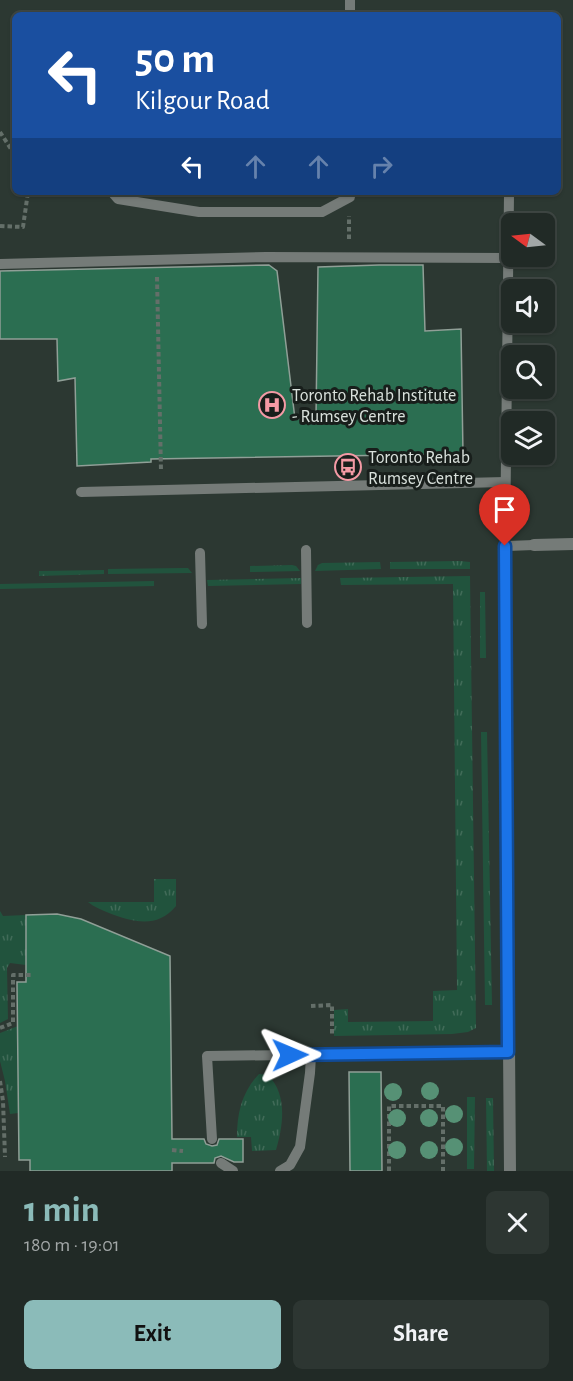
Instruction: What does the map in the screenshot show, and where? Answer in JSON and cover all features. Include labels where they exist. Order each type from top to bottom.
[{"type":"street","points":[[534,545],[573,544]]},
{"type":"street","points":[[505,546],[510,1171]]},
{"type":"lane","points":[[115,195],[118,199],[199,212],[321,212],[350,195]]},
{"type":"lane","points":[[509,195],[509,213]]},
{"type":"lane","points":[[0,264],[266,257],[501,258]]},
{"type":"lane","points":[[508,267],[505,546],[534,545]]},
{"type":"lane","points":[[81,492],[505,482]]},
{"type":"lane","points":[[306,550],[307,623]]},
{"type":"lane","points":[[200,553],[202,624]]},
{"type":"lane","points":[[212,1139],[207,1056],[508,1052]]},
{"type":"lane","points":[[280,1171],[290,1165],[300,1148],[311,1055]]},
{"type":"lane","points":[[221,1163],[233,1171]]},
{"type":"path","points":[[0,132],[12,150]]},
{"type":"path","points":[[0,226],[23,227],[28,195]]},
{"type":"path","points":[[349,258],[350,195]]},
{"type":"path","points":[[156,260],[161,471]]},
{"type":"path","points":[[0,1028],[13,1023],[12,975],[31,975]]},
{"type":"path","points":[[311,1006],[332,1005],[332,1035]]},
{"type":"path","points":[[0,1081],[5,1156]]},
{"type":"path","points":[[389,1171],[389,1106],[443,1106],[443,1171]]},
{"type":"path","points":[[172,1150],[183,1151]]},
{"type":"green space","points":[[380,562],[381,569],[315,571],[322,563]]},
{"type":"green space","points":[[390,562],[470,562],[470,569],[390,569]]},
{"type":"green space","points":[[292,565],[300,571],[250,572],[250,566]]},
{"type":"green space","points":[[188,568],[192,573],[108,574],[108,569]]},
{"type":"green space","points":[[104,570],[104,574],[39,576],[39,571]]},
{"type":"green space","points":[[470,576],[476,1028],[468,1032],[452,1034],[334,1036],[334,1010],[348,1009],[348,1022],[433,1021],[433,991],[457,990],[453,584],[341,585],[340,578]]},
{"type":"green space","points":[[301,578],[301,584],[208,586],[207,580]]},
{"type":"green space","points":[[154,581],[154,586],[0,589],[0,584]]},
{"type":"green space","points":[[480,592],[485,592],[486,658],[480,658]]},
{"type":"green space","points":[[481,732],[487,732],[492,1005],[485,1005]]},
{"type":"green space","points":[[154,879],[176,879],[176,906],[169,913],[153,921],[127,919],[104,911],[88,902],[154,902]]},
{"type":"green space","points":[[0,911],[3,916],[26,915],[26,965],[10,963],[7,968],[8,1019],[0,1023]]},
{"type":"green space","points":[[18,1026],[18,1113],[10,1114],[0,1061],[0,1033]]},
{"type":"green space","points":[[259,1074],[268,1075],[279,1092],[282,1121],[276,1150],[252,1151],[251,1137],[237,1137],[242,1103],[248,1088]]},
{"type":"green space","points":[[467,1097],[475,1097],[474,1169],[467,1169]]},
{"type":"green space","points":[[486,1098],[493,1098],[494,1171],[487,1171]]},
{"type":"building","points":[[269,265],[277,271],[295,419],[316,418],[318,267],[423,265],[425,331],[461,329],[463,454],[151,459],[151,462],[77,466],[75,378],[58,381],[57,339],[0,339],[0,271]]},
{"type":"building","points":[[57,914],[81,919],[170,956],[172,1139],[204,1139],[206,1144],[212,1146],[217,1145],[219,1139],[243,1139],[243,1162],[234,1162],[221,1156],[215,1158],[214,1163],[172,1163],[172,1171],[30,1171],[30,1160],[19,1160],[17,982],[26,982],[26,915]]},
{"type":"building","points":[[349,1072],[381,1072],[382,1171],[350,1171]]},
{"type":"place","name":"Toronto Rehab Institute - Rumsey Centre","points":[[272,405]]},
{"type":"place","name":"Toronto Rehab Rumsey Centre","points":[[348,467]]},
{"type":"route","points":[[290,1055],[508,1052],[505,546]]}]
